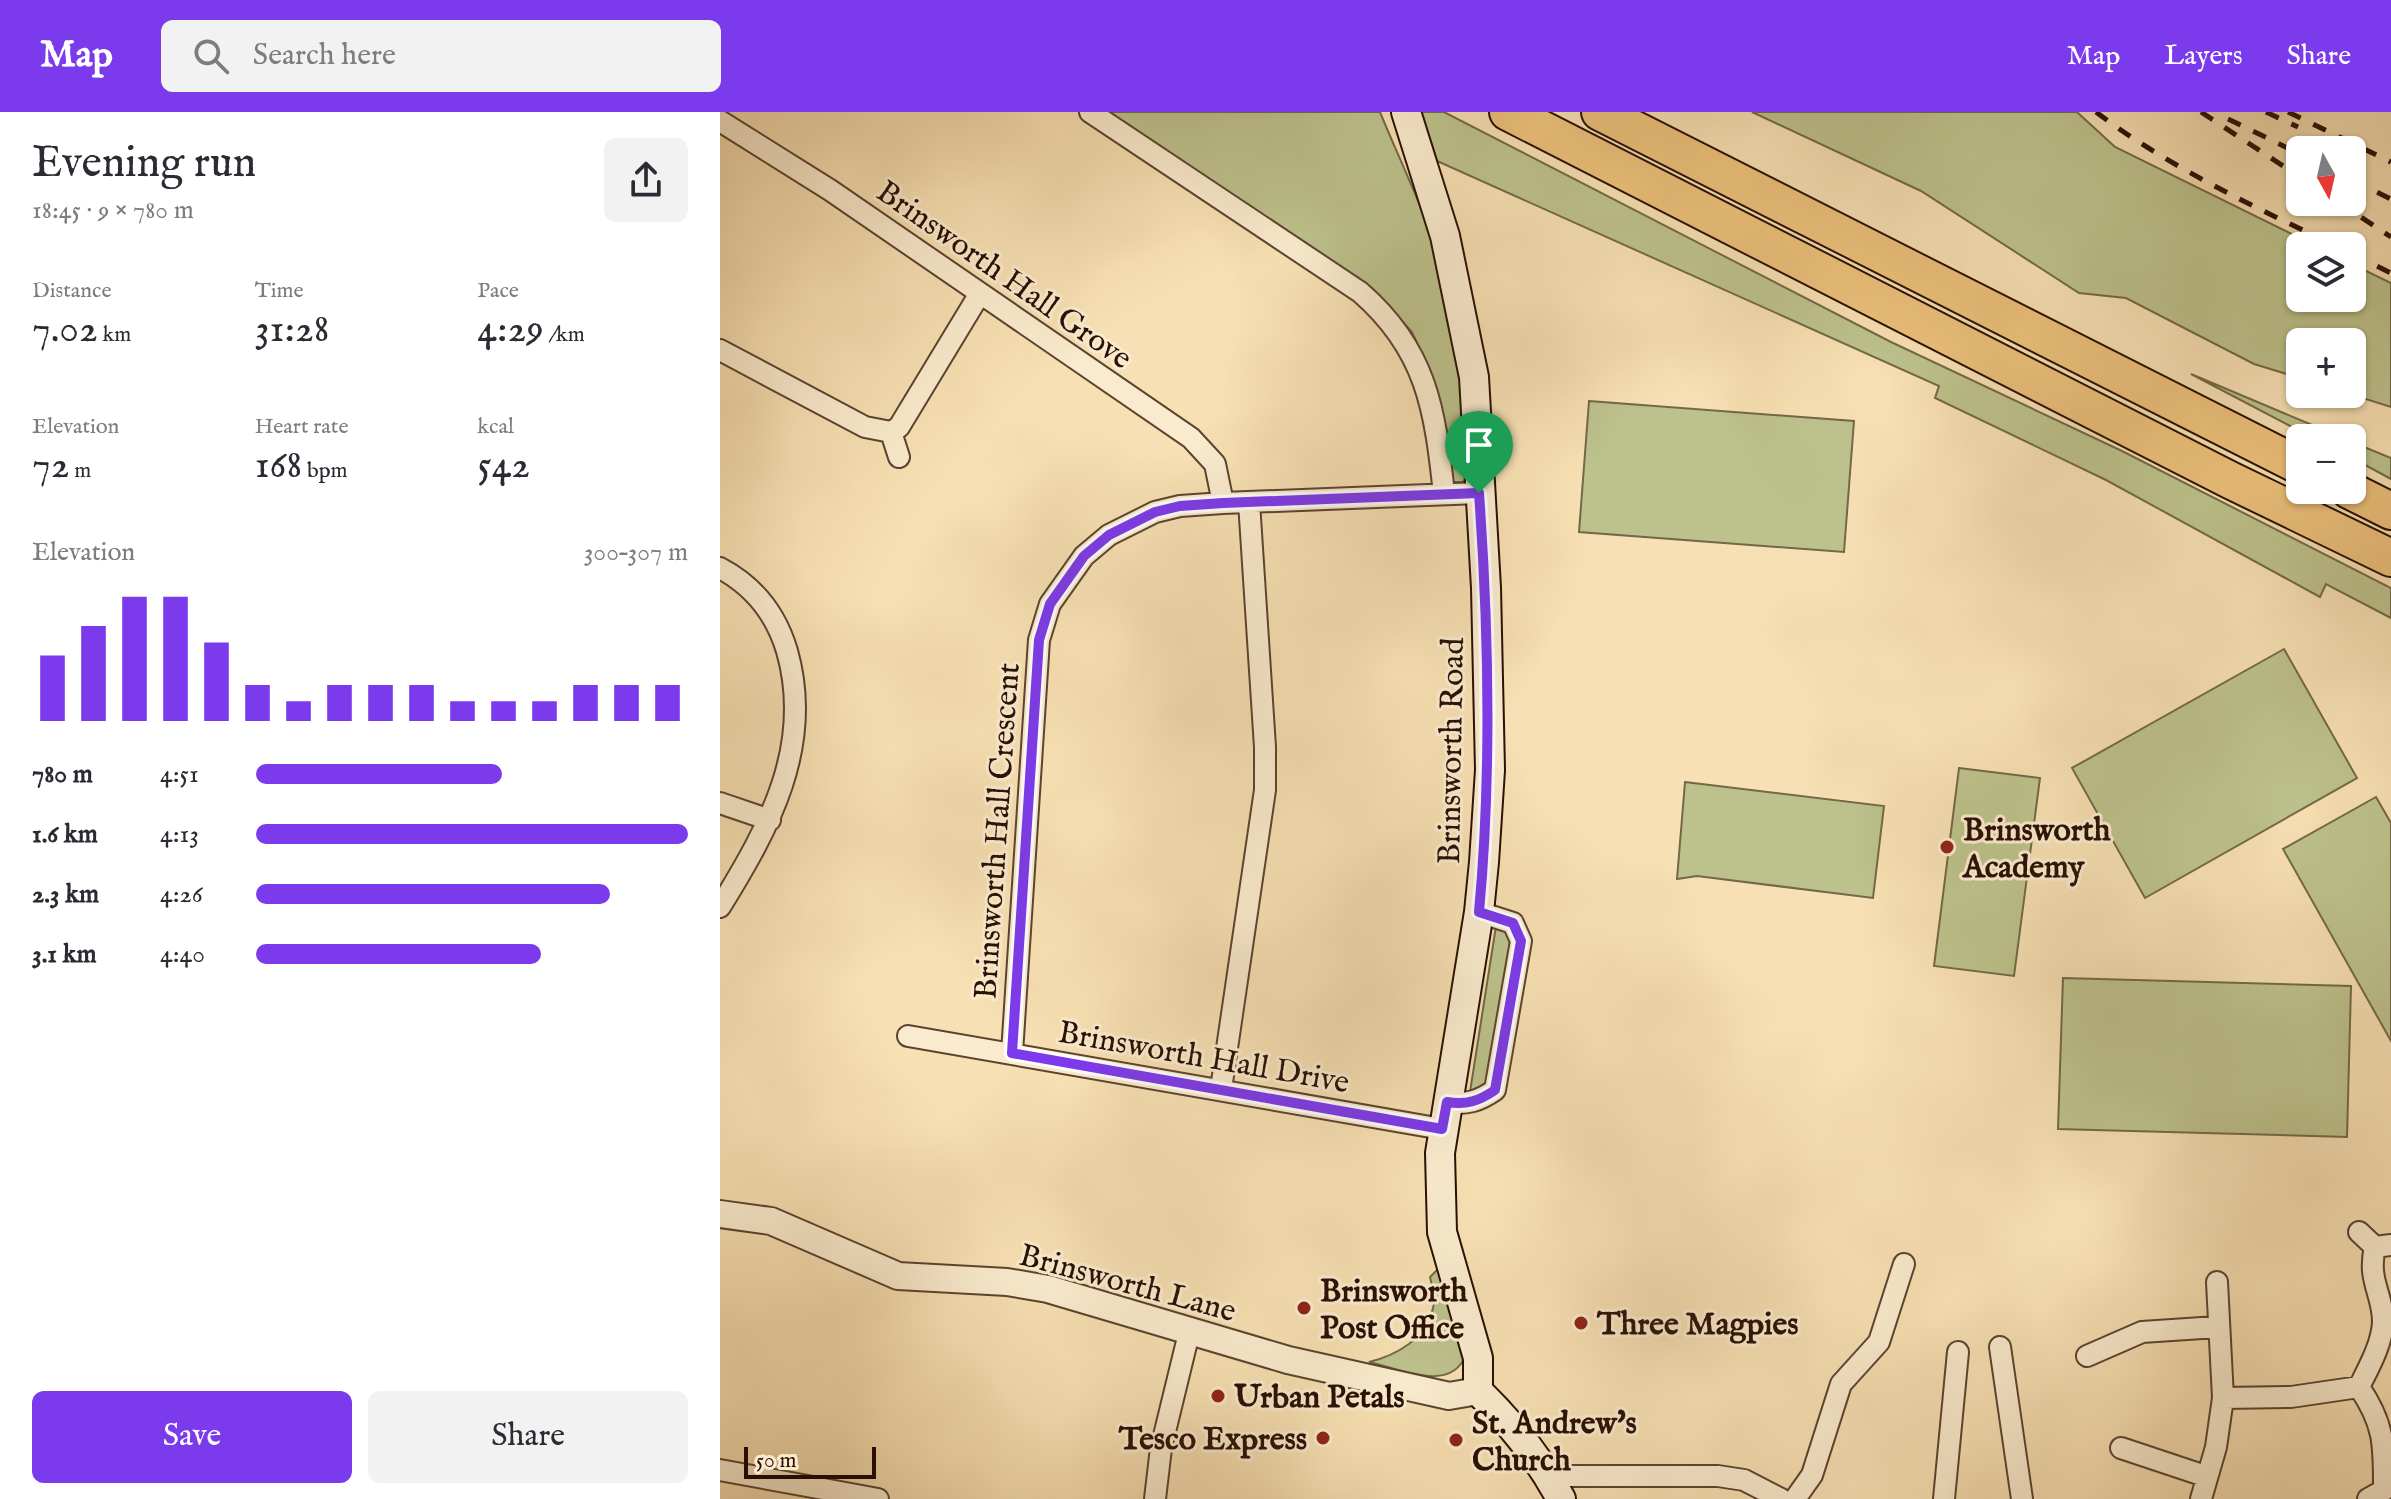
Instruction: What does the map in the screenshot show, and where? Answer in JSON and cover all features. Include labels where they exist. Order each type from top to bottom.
[{"type":"highway","points":[[1508,112],[2230,480],[2391,558]]},
{"type":"highway","points":[[1600,112],[2286,459]]},
{"type":"highway","points":[[2366,498],[2391,511]]},
{"type":"main road","name":"Brinsworth Road","points":[[1406,112],[1445,236],[1474,377],[1486,588],[1490,770],[1479,912],[1445,1116],[1442,1232],[1478,1358],[1478,1391]]},
{"type":"main road","points":[[1478,1391],[1512,1424],[1556,1490]]},
{"type":"street","points":[[1090,112],[1360,292],[1387,315],[1422,377],[1436,415],[1444,494]]},
{"type":"street","name":"Brinsworth Hall Grove","points":[[720,121],[830,190],[1191,438],[1215,464],[1223,503]]},
{"type":"street","points":[[720,350],[865,427],[891,432],[899,427],[979,295]]},
{"type":"street","points":[[891,432],[899,457]]},
{"type":"street","name":"Brinsworth Hall Crescent","points":[[1012,1053],[1035,675],[1043,621],[1065,581],[1084,556],[1109,535],[1155,512],[1180,506],[1479,493]]},
{"type":"street","points":[[1221,1089],[1265,790],[1249,502]]},
{"type":"street","points":[[720,568],[762,600],[783,640],[793,677],[795,733],[781,793],[770,820],[720,907]]},
{"type":"street","points":[[720,803],[770,820]]},
{"type":"street","name":"Brinsworth Hall Drive","points":[[908,1036],[1221,1089],[1445,1116],[1481,1100],[1495,1090],[1519,956],[1521,941],[1513,923],[1479,912]]},
{"type":"street","name":"Brinsworth Lane","points":[[720,1214],[771,1221],[898,1276],[1007,1282],[1048,1289],[1189,1333],[1449,1396],[1478,1391]]},
{"type":"street","points":[[2359,1232],[2383,1246],[2371,1275],[2383,1322],[2373,1358],[2359,1387]]},
{"type":"street","points":[[1795,1499],[1812,1475],[1841,1384],[1879,1342],[1904,1264]]},
{"type":"street","points":[[2201,1499],[2205,1476],[2216,1447],[2223,1398],[2217,1282]]},
{"type":"street","points":[[2087,1356],[2142,1332],[2217,1327]]},
{"type":"street","points":[[1155,1499],[1161,1448],[1189,1333]]},
{"type":"street","points":[[2000,1347],[2022,1499]]},
{"type":"street","points":[[1944,1499],[1958,1352]]},
{"type":"street","points":[[2223,1398],[2291,1397],[2359,1387]]},
{"type":"street","points":[[2359,1387],[2381,1424],[2381,1494]]},
{"type":"street","points":[[2121,1448],[2140,1464],[2205,1476]]},
{"type":"street","points":[[720,1470],[878,1499]]},
{"type":"street","points":[[1556,1490],[1569,1476],[1718,1476],[1744,1480],[1781,1499]]},
{"type":"green space","points":[[1107,112],[1380,112],[1427,224],[1447,287],[1463,395],[1468,476],[1463,482],[1454,482],[1450,477],[1441,409],[1431,373],[1412,332],[1373,289]]},
{"type":"green space","points":[[1421,112],[1444,112],[1891,342],[2122,451],[2391,588],[2391,618],[2326,584],[2320,597],[2106,480],[1935,398],[1939,386],[1437,161]]},
{"type":"green space","points":[[1752,112],[2077,112],[2115,147],[2288,232],[2286,312],[2366,312],[2366,271],[2391,283],[2391,407],[2366,399],[2366,328],[2286,328],[2286,374],[2254,364],[2126,298],[2079,293],[1921,191]]},
{"type":"green space","points":[[2191,374],[2310,424],[2286,424]]},
{"type":"green space","points":[[1589,401],[1854,421],[1844,552],[1579,532]]},
{"type":"green space","points":[[2366,448],[2391,458],[2391,479],[2366,466]]},
{"type":"green space","points":[[2284,649],[2357,778],[2145,898],[2072,768]]},
{"type":"green space","points":[[1959,768],[2040,778],[2014,976],[1934,966]]},
{"type":"green space","points":[[1685,782],[1884,806],[1873,898],[1697,876],[1677,879]]},
{"type":"green space","points":[[2376,797],[2391,823],[2391,1041],[2283,849]]},
{"type":"green space","points":[[1496,926],[1507,931],[1513,944],[1491,1080],[1483,1091],[1470,1092]]},
{"type":"green space","points":[[2063,978],[2351,986],[2347,1137],[2058,1129]]},
{"type":"green space","points":[[1437,1270],[1442,1273],[1466,1354],[1459,1366],[1449,1373],[1424,1376],[1369,1362],[1400,1350],[1424,1329],[1434,1304],[1430,1277]]},
{"type":"railway","points":[[2096,112],[2153,151],[2307,232]]},
{"type":"railway","points":[[2201,112],[2286,168]]},
{"type":"railway","points":[[2266,112],[2298,127]]},
{"type":"railway","points":[[2288,112],[2391,162]]},
{"type":"railway","points":[[2228,119],[2286,147]]},
{"type":"railway","points":[[2366,187],[2391,199]]},
{"type":"railway","points":[[2359,216],[2391,237]]},
{"type":"railway","points":[[2366,261],[2391,273]]},
{"type":"place","name":"Brinsworth Academy","points":[[1947,847]]},
{"type":"place","name":"Brinsworth Post Office","points":[[1304,1308]]},
{"type":"place","name":"Three Magpies","points":[[1581,1323]]},
{"type":"place","name":"Urban Petals","points":[[1218,1396]]},
{"type":"place","name":"Tesco Express","points":[[1323,1438]]},
{"type":"place","name":"St. Andrew's Church","points":[[1456,1440]]},
{"type":"route","points":[[1479,493],[1486,588],[1490,770],[1479,912],[1513,923],[1521,941],[1495,1090],[1481,1100],[1464,1105],[1447,1102],[1442,1129],[1012,1053],[1039,640],[1050,604],[1084,556],[1129,523],[1180,506],[1479,493]]}]
